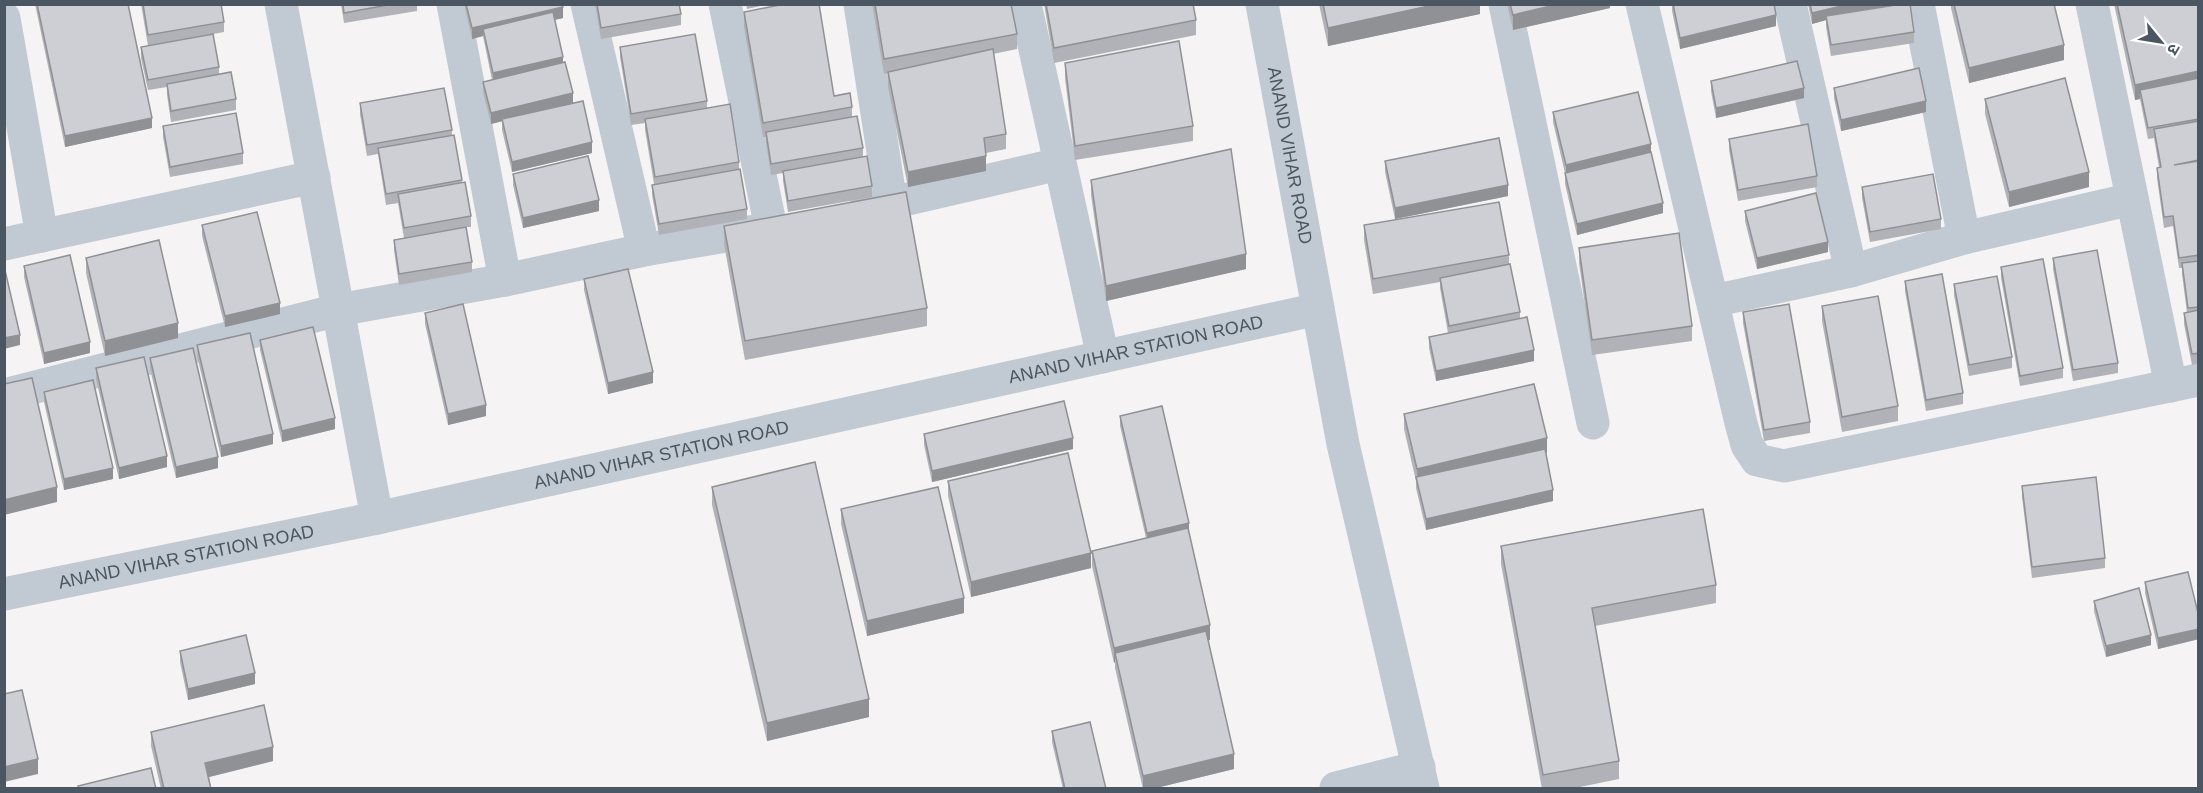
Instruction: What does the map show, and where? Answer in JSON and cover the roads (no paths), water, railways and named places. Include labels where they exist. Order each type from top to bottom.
[{"type":"street","points":[[281,4],[377,518]]},
{"type":"street","points":[[453,4],[505,280]]},
{"type":"street","points":[[587,4],[644,250]]},
{"type":"street","points":[[4,395],[338,310],[505,280],[644,250],[787,225],[726,4]]},
{"type":"street","points":[[860,4],[891,203]]},
{"type":"street","points":[[1025,4],[1103,357]]},
{"type":"street","name":"ANAND VIHAR ROAD","points":[[1262,4],[1343,444],[1421,778]]},
{"type":"street","points":[[1505,4],[1593,423]]},
{"type":"street","points":[[1642,4],[1747,445],[1757,460],[1784,466],[2185,383],[2132,199],[2092,4]]},
{"type":"street","points":[[1790,4],[1851,271]]},
{"type":"street","points":[[1918,4],[1964,238]]},
{"type":"street","points":[[4,18],[16,147],[42,236]]},
{"type":"street","points":[[835,216],[1059,165]]},
{"type":"street","points":[[4,244],[314,177]]},
{"type":"street","points":[[1713,301],[1851,271],[1964,238],[2132,199]]},
{"type":"street","name":"ANAND VIHAR STATION ROAD","points":[[4,594],[377,518],[1318,309]]},
{"type":"street","points":[[1336,789],[1421,778]]}]
